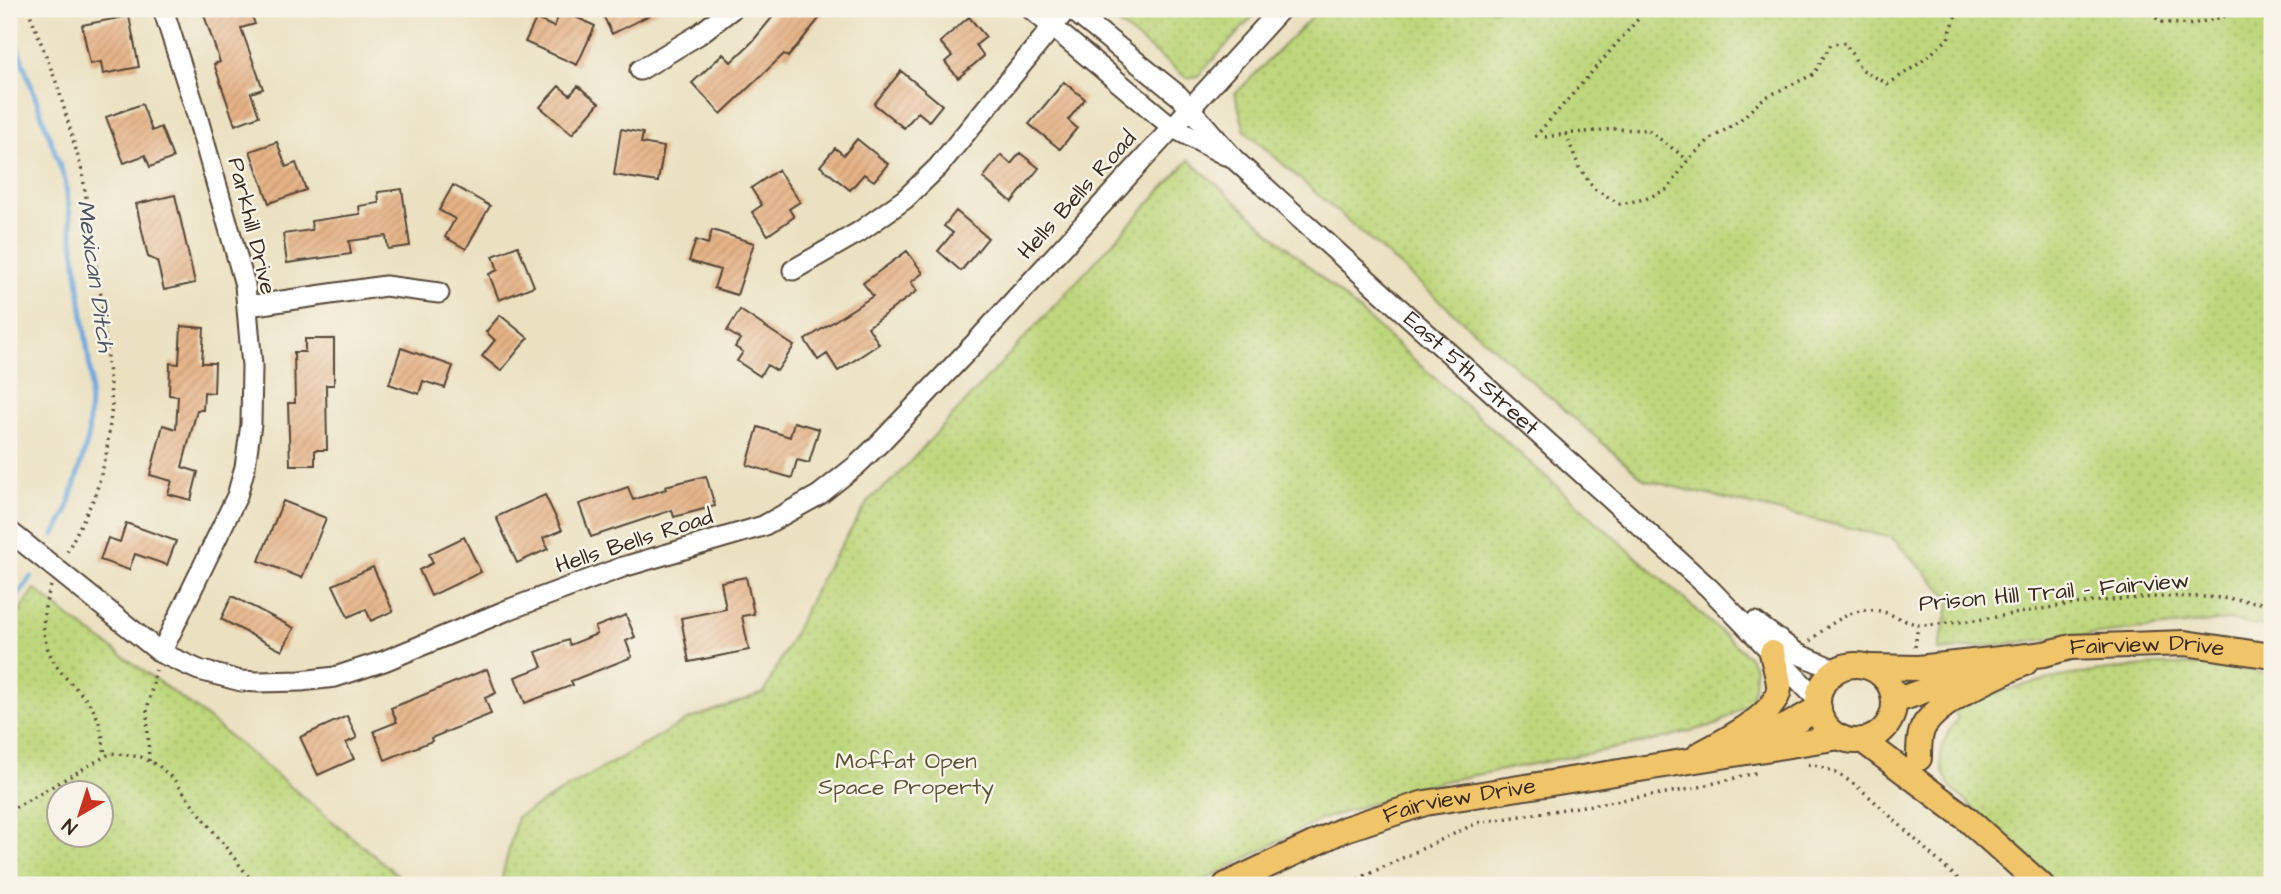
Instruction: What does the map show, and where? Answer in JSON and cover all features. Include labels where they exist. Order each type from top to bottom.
[{"type":"main road","name":"Fairview Drive","points":[[1871,667],[1919,668],[2034,655],[2071,647],[2185,643],[2272,656]]},
{"type":"main road","points":[[1695,761],[1740,733],[1772,704],[1780,687],[1772,653]]},
{"type":"main road","points":[[1919,758],[1923,728],[1940,709],[2034,655]]},
{"type":"main road","name":"Fairview Drive","points":[[1894,708],[2034,655]]},
{"type":"main road","points":[[1966,818],[1901,736],[1888,681],[1871,667],[1850,665],[1836,670],[1822,686],[1819,704],[1828,728],[1851,739],[1966,818],[2041,885]]},
{"type":"main road","name":"Fairview Drive","points":[[1695,761],[1789,725],[1819,704]]},
{"type":"main road","points":[[1851,739],[1882,731],[1894,708]]},
{"type":"main road","name":"Fairview Drive","points":[[1226,885],[1345,829],[1425,803],[1851,739]]},
{"type":"street","name":"Parkhill Drive","points":[[161,653],[237,496],[245,467],[252,366],[245,285],[194,105],[163,9]]},
{"type":"street","points":[[640,70],[698,35],[732,9]]},
{"type":"street","name":"East 5th Street","points":[[1031,9],[1172,127],[1235,160]]},
{"type":"street","points":[[793,270],[859,232],[905,200],[938,167],[1069,9]]},
{"type":"street","name":"East 5th Street","points":[[1069,9],[1179,96],[1235,160],[1709,588],[1819,704]]},
{"type":"street","name":"Hells Bells Road","points":[[9,531],[161,653],[200,670],[241,681],[301,681],[335,677],[384,661],[510,609],[623,567],[763,526],[820,495],[880,443],[1281,9]]},
{"type":"street","points":[[248,306],[384,286],[439,293]]},
{"type":"street","name":"East 5th Street","points":[[1709,588],[1798,654],[1836,670]]},
{"type":"path","points":[[28,9],[58,87],[82,170],[101,296],[112,406],[106,457],[94,496],[57,569],[43,615],[43,637],[54,664],[94,711],[101,729],[105,755]]},
{"type":"path","points":[[1647,9],[1535,137],[1614,130],[1648,131],[1688,160]]},
{"type":"path","points":[[1566,134],[1579,166],[1594,189],[1620,204],[1645,199],[1668,189],[1688,160],[1708,141],[1739,121],[1764,98],[1814,74],[1831,44],[1845,43],[1861,69],[1888,84],[1920,63],[1948,39],[1958,9]]},
{"type":"path","points":[[2145,9],[2161,22],[2189,25],[2231,15],[2272,13]]},
{"type":"path","name":"Prison Hill Trail - Fairview","points":[[1808,642],[1824,628],[1849,614],[1868,610],[1890,614],[1917,625],[1952,623],[2076,603],[2170,597],[2243,599],[2272,605]]},
{"type":"path","points":[[1915,654],[1917,625]]},
{"type":"path","points":[[149,761],[148,710],[161,653]]},
{"type":"path","points":[[9,811],[105,755],[111,753],[141,757],[159,766],[174,780],[255,885]]},
{"type":"path","points":[[1806,763],[1829,769],[1858,787],[1965,885]]},
{"type":"path","points":[[1345,885],[1477,823],[1691,789],[1763,771]]},
{"type":"green space","points":[[1100,9],[1260,9],[1198,76],[1187,78]]},
{"type":"green space","points":[[1320,9],[2272,9],[2272,627],[2229,620],[1938,651],[1951,599],[1892,538],[1645,480],[1245,131],[1235,94]]},
{"type":"green space","name":"Moffat Open Space Property","points":[[1189,160],[1748,656],[1755,668],[1750,702],[1718,724],[1648,742],[1439,782],[1320,820],[1195,885],[500,885],[517,817],[687,720],[764,693],[824,573],[870,499],[894,479]]},
{"type":"green space","points":[[35,589],[73,620],[195,708],[410,885],[9,885],[9,628]]},
{"type":"green space","points":[[2157,665],[2214,665],[2272,674],[2272,885],[2060,885],[1951,788],[1942,769],[1941,752],[1946,736],[1958,718],[1953,710],[2003,691],[2053,678]]},
{"type":"building","points":[[202,9],[249,9],[255,24],[241,28],[263,89],[251,93],[259,116],[235,125],[214,64],[220,62]]},
{"type":"building","points":[[600,9],[662,9],[612,34]]},
{"type":"building","points":[[779,9],[827,9],[788,57],[784,54],[721,114],[692,83],[723,54],[731,62],[752,42]]},
{"type":"building","points":[[561,10],[595,26],[577,65],[525,42],[536,19],[554,27]]},
{"type":"building","points":[[129,16],[139,67],[103,74],[101,62],[90,64],[82,25]]},
{"type":"building","points":[[969,17],[986,37],[976,45],[984,56],[958,78],[945,62],[952,56],[940,42]]},
{"type":"building","points":[[901,71],[942,105],[929,121],[918,112],[904,128],[874,104]]},
{"type":"building","points":[[1064,82],[1085,99],[1068,120],[1077,128],[1060,149],[1029,124]]},
{"type":"building","points":[[559,86],[570,95],[578,86],[599,103],[572,134],[540,107]]},
{"type":"building","points":[[142,104],[152,131],[161,127],[173,158],[150,167],[145,155],[124,163],[106,117]]},
{"type":"building","points":[[621,129],[643,133],[641,143],[664,147],[658,182],[614,175]]},
{"type":"building","points":[[857,139],[888,164],[874,181],[864,174],[850,190],[820,166],[835,148],[844,155]]},
{"type":"building","points":[[277,142],[286,167],[296,163],[306,190],[269,203],[250,151]]},
{"type":"building","points":[[1020,153],[1039,168],[1012,202],[983,178],[1001,155],[1011,164]]},
{"type":"building","points":[[778,170],[800,202],[789,209],[794,217],[768,235],[752,212],[762,205],[751,188]]},
{"type":"building","points":[[453,185],[490,206],[466,249],[445,237],[455,219],[439,210]]},
{"type":"building","points":[[402,189],[410,246],[388,249],[386,236],[349,241],[351,254],[287,263],[283,234],[312,230],[311,221],[360,214],[359,206],[379,203],[378,192]]},
{"type":"building","points":[[175,195],[195,283],[164,290],[157,261],[148,257],[136,204]]},
{"type":"building","points":[[956,211],[988,238],[961,271],[938,251],[953,233],[944,226]]},
{"type":"building","points":[[712,230],[754,243],[737,295],[714,288],[720,270],[689,261],[696,240],[708,244]]},
{"type":"building","points":[[518,246],[534,286],[499,300],[489,274],[498,270],[493,256]]},
{"type":"building","points":[[907,251],[923,273],[911,282],[917,291],[868,327],[879,344],[838,371],[827,354],[818,360],[805,340],[873,296],[863,283]]},
{"type":"building","points":[[740,310],[794,346],[777,371],[767,365],[760,376],[737,361],[743,352],[735,347],[740,339],[727,331]]},
{"type":"building","points":[[500,315],[528,338],[501,371],[482,356],[495,340],[486,332]]},
{"type":"building","points":[[181,326],[204,328],[202,363],[215,363],[214,393],[204,392],[203,410],[197,410],[182,467],[198,472],[191,500],[168,494],[172,481],[150,475],[163,425],[176,429],[178,396],[169,395],[170,363],[179,364]]},
{"type":"building","points":[[305,339],[334,339],[334,385],[326,385],[327,450],[315,450],[315,465],[290,465],[288,403],[295,403],[294,352],[305,352]]},
{"type":"building","points":[[401,348],[453,366],[445,388],[423,381],[419,394],[389,384]]},
{"type":"building","points":[[794,422],[819,429],[809,463],[797,460],[792,478],[747,465],[758,427],[790,437]]},
{"type":"building","points":[[706,476],[715,506],[674,517],[672,510],[591,537],[579,504],[628,487],[633,500],[666,489],[665,486]]},
{"type":"building","points":[[545,495],[562,530],[543,538],[548,549],[517,563],[496,517]]},
{"type":"building","points":[[283,501],[326,518],[302,578],[259,561]]},
{"type":"building","points":[[126,523],[176,541],[167,565],[135,554],[129,570],[100,560],[108,538],[120,542]]},
{"type":"building","points":[[464,537],[481,572],[431,596],[419,570],[433,563],[429,554]]},
{"type":"building","points":[[373,567],[393,611],[371,621],[366,609],[348,617],[333,585]]},
{"type":"building","points":[[746,577],[754,614],[742,616],[749,650],[689,662],[681,618],[726,609],[721,582]]},
{"type":"building","points":[[232,596],[294,628],[282,651],[221,619]]},
{"type":"building","points":[[626,615],[635,637],[626,641],[632,657],[571,681],[573,685],[525,703],[515,677],[542,667],[536,652],[568,640],[570,645],[597,634],[595,627]]},
{"type":"building","points":[[487,669],[496,693],[485,698],[491,714],[385,760],[374,731],[397,722],[391,708]]},
{"type":"building","points":[[347,716],[357,738],[346,743],[354,759],[318,775],[300,737]]},
{"type":"waterway","name":"Mexican Ditch","points":[[9,24],[65,180],[91,377],[88,439],[66,514],[54,535]]},
{"type":"waterway","name":"Mexican Ditch","points":[[9,608],[31,577]]}]
